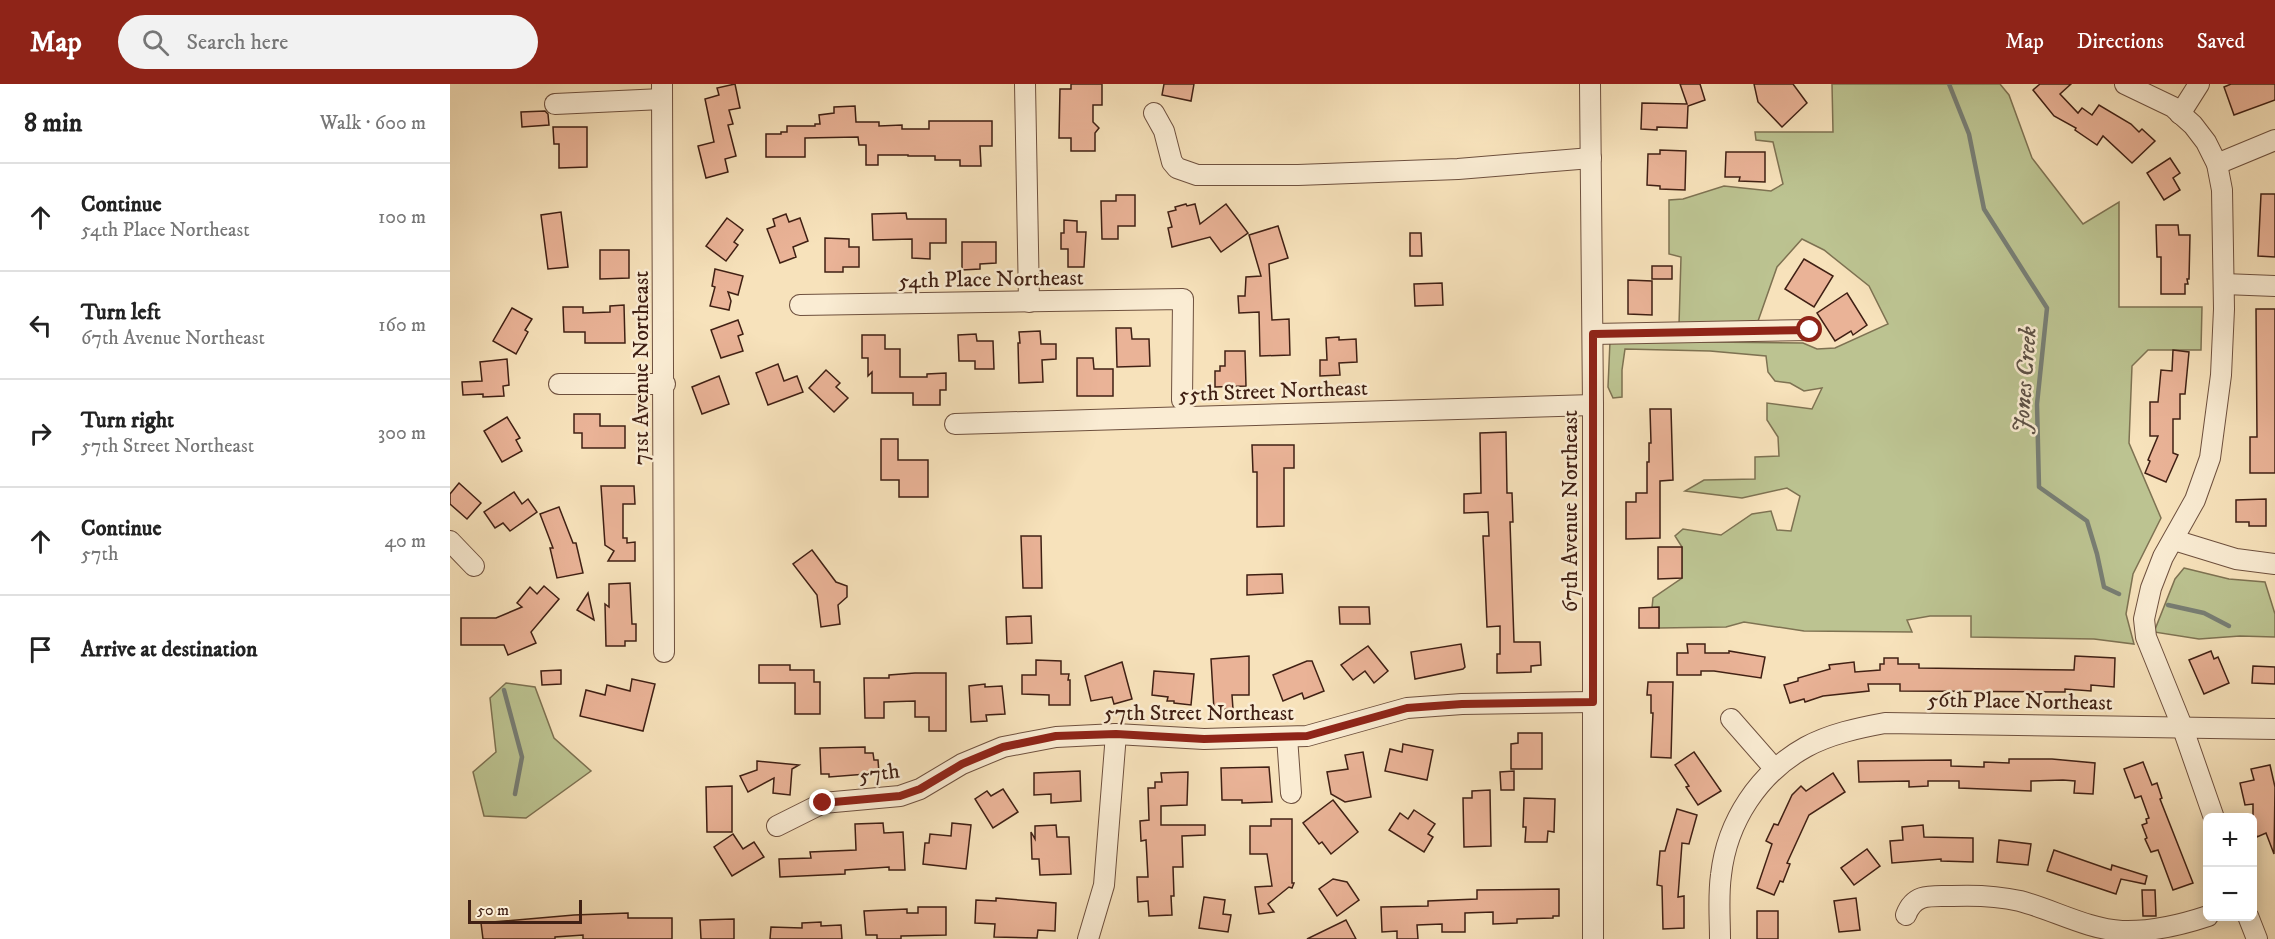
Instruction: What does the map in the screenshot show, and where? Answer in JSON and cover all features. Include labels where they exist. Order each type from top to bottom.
[{"type":"street","points":[[1025,84],[1029,302]]},
{"type":"street","name":"67th Avenue Northeast","points":[[1590,84],[1593,334],[1593,939]]},
{"type":"street","points":[[2125,84],[2173,107],[2206,142],[2217,164],[2223,190],[2222,375],[2210,458],[2194,500],[2163,557],[2151,588],[2145,619],[2146,637],[2182,726],[2212,813]]},
{"type":"street","points":[[2180,114],[2199,84]]},
{"type":"street","points":[[555,104],[662,92]]},
{"type":"street","name":"71st Avenue Northeast","points":[[662,92],[665,384],[664,651]]},
{"type":"street","points":[[1154,113],[1164,131],[1172,162],[1177,168],[1197,175],[1309,175],[1458,170],[1591,158]]},
{"type":"street","points":[[2217,164],[2275,140]]},
{"type":"street","points":[[2224,284],[2275,286]]},
{"type":"street","name":"54th Place Northeast","points":[[800,305],[1183,299],[1182,400]]},
{"type":"street","points":[[1593,334],[1810,330]]},
{"type":"street","points":[[559,384],[665,384]]},
{"type":"street","name":"55th Street Northeast","points":[[955,424],[1593,405]]},
{"type":"street","points":[[2174,540],[2236,559],[2275,564]]},
{"type":"street","points":[[450,541],[474,566]]},
{"type":"street","name":"57th Street Northeast","points":[[920,789],[962,764],[1003,747],[1056,736],[1116,734],[1204,739],[1307,736],[1407,708],[1462,704],[1593,702]]},
{"type":"street","points":[[1731,719],[1774,768]]},
{"type":"street","name":"56th Place Northeast","points":[[1720,939],[1721,873],[1735,823],[1751,795],[1774,768],[1807,746],[1846,731],[1885,723],[2275,729]]},
{"type":"street","points":[[1088,939],[1104,885],[1116,734]]},
{"type":"street","points":[[1287,737],[1291,793]]},
{"type":"street","name":"57th","points":[[777,826],[823,803],[900,796],[920,789]]},
{"type":"street","points":[[1906,915],[1915,900],[1922,898],[1976,895],[2020,901],[2092,925],[2121,931],[2156,929],[2203,918]]},
{"type":"street","points":[[2250,921],[2257,939]]},
{"type":"green space","points":[[1832,84],[2000,84],[2009,95],[2032,158],[2083,224],[2119,202],[2119,307],[2202,307],[2201,350],[2148,350],[2132,366],[2129,443],[2161,518],[2133,574],[2126,614],[2134,644],[2094,639],[1971,637],[1971,616],[1930,616],[1907,620],[1912,632],[1804,631],[1744,622],[1726,627],[1659,628],[1659,608],[1652,608],[1653,598],[1682,578],[1682,547],[1675,536],[1683,529],[1721,535],[1752,514],[1771,511],[1777,530],[1791,531],[1800,496],[1787,488],[1742,498],[1685,491],[1704,480],[1755,479],[1755,457],[1779,456],[1778,437],[1767,420],[1767,403],[1812,409],[1822,388],[1804,391],[1790,383],[1775,381],[1768,372],[1766,356],[1710,351],[1625,349],[1622,397],[1613,398],[1608,387],[1610,341],[1803,343],[1817,349],[1835,348],[1888,324],[1869,286],[1824,250],[1802,239],[1777,267],[1757,324],[1679,325],[1681,257],[1669,254],[1669,200],[1683,199],[1724,186],[1771,191],[1783,184],[1773,142],[1756,140],[1755,132],[1833,132]]},
{"type":"green space","points":[[2184,568],[2229,579],[2265,582],[2275,614],[2275,637],[2240,636],[2199,639],[2154,632],[2175,579]]},
{"type":"green space","points":[[506,683],[535,687],[554,738],[591,771],[526,818],[484,816],[473,772],[496,752],[490,698]]},
{"type":"building","points":[[735,84],[740,108],[729,110],[733,124],[728,125],[736,156],[725,159],[728,172],[706,178],[698,146],[714,142],[705,99],[719,95],[717,88]]},
{"type":"building","points":[[1071,84],[1102,84],[1102,105],[1093,105],[1093,122],[1099,128],[1095,133],[1095,151],[1071,151],[1071,138],[1059,138],[1060,89],[1071,89]]},
{"type":"building","points":[[1164,84],[1194,84],[1191,101],[1162,95]]},
{"type":"building","points":[[1680,84],[1700,84],[1705,100],[1688,106],[1687,128],[1641,129],[1642,103],[1687,104]]},
{"type":"building","points":[[1754,84],[1793,84],[1807,103],[1782,127],[1758,102]]},
{"type":"building","points":[[2040,84],[2071,84],[2060,94],[2078,113],[2082,108],[2092,115],[2099,105],[2131,124],[2139,132],[2142,129],[2155,141],[2132,163],[2103,136],[2097,145],[2075,130],[2076,128],[2054,116],[2033,90]]},
{"type":"building","points":[[2231,84],[2275,84],[2275,100],[2234,115],[2224,87]]},
{"type":"building","points":[[855,106],[856,122],[879,122],[879,126],[902,125],[902,129],[929,129],[929,121],[992,121],[992,146],[980,146],[981,166],[960,166],[960,160],[935,160],[935,156],[908,155],[878,155],[878,165],[866,165],[866,145],[859,145],[858,137],[805,138],[805,157],[766,157],[766,134],[787,132],[787,126],[815,126],[815,124],[820,124],[819,115],[834,113],[834,107]]},
{"type":"building","points":[[545,111],[548,114],[549,125],[522,127],[521,112]]},
{"type":"building","points":[[553,127],[587,127],[587,167],[559,168],[559,144],[554,144]]},
{"type":"building","points":[[1660,150],[1686,151],[1685,190],[1660,189],[1660,186],[1647,185],[1648,154],[1660,154]]},
{"type":"building","points":[[1726,152],[1765,152],[1765,182],[1739,181],[1740,177],[1725,177]]},
{"type":"building","points":[[2170,158],[2180,173],[2173,178],[2180,190],[2164,200],[2147,173]]},
{"type":"building","points":[[2261,194],[2275,194],[2275,257],[2258,256]]},
{"type":"building","points":[[1116,195],[1135,195],[1135,226],[1118,226],[1118,239],[1102,239],[1101,201],[1116,201]]},
{"type":"building","points":[[1186,204],[1187,206],[1195,204],[1200,224],[1226,204],[1248,233],[1221,252],[1210,237],[1172,247],[1168,228],[1172,227],[1168,212]]},
{"type":"building","points":[[561,212],[568,267],[548,269],[541,215]]},
{"type":"building","points":[[906,213],[907,219],[946,219],[946,243],[930,243],[930,259],[912,258],[912,239],[873,240],[872,214]]},
{"type":"building","points":[[786,214],[789,222],[800,218],[808,241],[793,247],[796,257],[780,263],[767,229],[775,226],[773,219]]},
{"type":"building","points":[[727,218],[743,230],[734,242],[738,245],[726,261],[706,246]]},
{"type":"building","points":[[1064,220],[1077,221],[1077,232],[1086,232],[1084,267],[1068,267],[1068,249],[1061,249]]},
{"type":"building","points":[[2156,225],[2178,225],[2179,235],[2190,235],[2189,279],[2187,279],[2188,284],[2185,284],[2185,294],[2161,294],[2161,257],[2157,257]]},
{"type":"building","points":[[1278,226],[1288,258],[1269,264],[1272,320],[1289,319],[1290,355],[1260,356],[1259,312],[1239,313],[1238,296],[1245,296],[1246,277],[1261,276],[1249,235]]},
{"type":"building","points":[[1410,233],[1421,233],[1422,256],[1410,256]]},
{"type":"building","points":[[825,238],[849,239],[849,247],[859,247],[859,267],[843,267],[843,272],[825,272]]},
{"type":"building","points":[[962,242],[996,242],[996,263],[980,264],[980,269],[962,270]]},
{"type":"building","points":[[600,250],[629,250],[629,278],[600,279]]},
{"type":"building","points":[[1804,259],[1833,276],[1814,307],[1785,289]]},
{"type":"building","points":[[1652,266],[1672,266],[1672,279],[1652,279]]},
{"type":"building","points":[[715,269],[743,276],[738,295],[728,292],[731,301],[729,310],[710,306],[715,287],[712,286]]},
{"type":"building","points":[[1628,280],[1652,281],[1652,315],[1628,314]]},
{"type":"building","points":[[1442,283],[1443,305],[1415,306],[1414,284]]},
{"type":"building","points":[[1847,293],[1867,325],[1853,335],[1851,331],[1835,341],[1817,313]]},
{"type":"building","points":[[624,305],[625,343],[585,343],[585,332],[564,332],[563,307],[583,307],[583,313],[610,312],[610,306]]},
{"type":"building","points":[[512,308],[532,319],[516,354],[493,341]]},
{"type":"building","points":[[2256,309],[2275,309],[2275,473],[2250,473],[2250,437],[2257,437]]},
{"type":"building","points":[[738,320],[743,334],[738,336],[743,351],[721,358],[711,330]]},
{"type":"building","points":[[1116,328],[1131,328],[1132,339],[1149,339],[1150,366],[1117,367]]},
{"type":"building","points":[[1040,331],[1041,344],[1056,344],[1056,359],[1042,360],[1043,382],[1019,383],[1019,332]]},
{"type":"building","points":[[976,334],[977,341],[993,341],[994,369],[975,369],[975,361],[959,361],[958,335]]},
{"type":"building","points":[[862,335],[885,335],[885,349],[900,349],[900,377],[927,377],[927,374],[946,373],[946,390],[940,390],[940,405],[913,405],[913,393],[872,393],[872,372],[868,376],[868,358],[862,358]]},
{"type":"building","points":[[1339,337],[1339,340],[1356,339],[1357,362],[1339,363],[1340,375],[1320,376],[1320,360],[1327,360],[1326,338]]},
{"type":"building","points":[[2173,350],[2189,352],[2185,394],[2180,394],[2180,419],[2173,419],[2173,453],[2178,455],[2166,482],[2145,473],[2158,436],[2150,436],[2150,402],[2158,402],[2161,370],[2172,371]]},
{"type":"building","points":[[1225,351],[1245,351],[1246,386],[1215,387],[1215,371],[1220,371],[1220,366],[1225,366]]},
{"type":"building","points":[[1077,358],[1093,358],[1094,369],[1113,369],[1113,396],[1077,396]]},
{"type":"building","points":[[507,359],[509,385],[503,386],[504,396],[463,395],[462,382],[482,381],[480,362]]},
{"type":"building","points":[[778,364],[784,381],[797,376],[803,392],[768,405],[756,373]]},
{"type":"building","points":[[826,370],[840,383],[836,387],[848,398],[834,412],[809,388]]},
{"type":"building","points":[[719,376],[729,404],[702,414],[692,387]]},
{"type":"building","points":[[1650,409],[1671,409],[1673,480],[1660,481],[1660,538],[1626,539],[1626,502],[1636,502],[1636,493],[1647,493],[1647,462],[1649,462],[1649,443],[1651,443]]},
{"type":"building","points":[[574,414],[600,414],[600,426],[625,426],[625,448],[582,448],[582,433],[574,433]]},
{"type":"building","points":[[507,417],[520,438],[516,440],[522,451],[502,462],[484,431]]},
{"type":"building","points":[[1506,432],[1507,493],[1512,493],[1513,522],[1510,522],[1514,642],[1540,642],[1541,665],[1531,666],[1531,672],[1497,673],[1500,626],[1487,627],[1483,536],[1489,536],[1488,512],[1464,513],[1464,494],[1481,493],[1480,433]]},
{"type":"building","points":[[881,439],[898,439],[898,460],[928,460],[928,497],[899,497],[899,480],[881,480]]},
{"type":"building","points":[[1252,445],[1294,445],[1294,468],[1284,468],[1284,526],[1257,527],[1257,472],[1253,472]]},
{"type":"building","points":[[459,483],[481,503],[467,519],[450,504],[450,494]]},
{"type":"building","points":[[601,486],[634,486],[635,504],[623,504],[623,538],[627,538],[627,543],[635,542],[635,561],[608,561],[614,551],[605,545]]},
{"type":"building","points":[[514,492],[522,504],[528,499],[537,512],[510,531],[503,523],[495,528],[484,512]]},
{"type":"building","points":[[2266,499],[2266,526],[2249,526],[2249,522],[2236,522],[2236,500]]},
{"type":"building","points":[[559,507],[573,543],[576,543],[583,573],[557,578],[550,548],[553,548],[540,514]]},
{"type":"building","points":[[1021,536],[1041,536],[1042,588],[1023,588]]},
{"type":"building","points":[[1658,547],[1682,547],[1682,578],[1658,579]]},
{"type":"building","points":[[812,550],[836,582],[847,586],[847,597],[838,605],[840,624],[821,627],[817,595],[793,564]]},
{"type":"building","points":[[1282,574],[1283,593],[1247,595],[1247,575]]},
{"type":"building","points":[[630,583],[632,624],[636,624],[636,641],[625,641],[625,646],[606,646],[605,604],[609,607],[609,584]]},
{"type":"building","points":[[544,586],[559,599],[531,632],[536,643],[508,655],[504,645],[461,645],[461,618],[496,618],[522,607],[517,603],[530,587],[537,594]]},
{"type":"building","points":[[588,593],[594,620],[577,610]]},
{"type":"building","points":[[1339,607],[1369,607],[1370,624],[1340,624]]},
{"type":"building","points":[[1659,607],[1659,628],[1639,628],[1639,608]]},
{"type":"building","points":[[1031,616],[1032,643],[1007,644],[1006,617]]},
{"type":"building","points":[[1461,644],[1465,667],[1463,669],[1415,679],[1411,652]]},
{"type":"building","points":[[1687,644],[1705,644],[1705,653],[1729,653],[1729,651],[1765,657],[1761,678],[1714,671],[1701,671],[1701,675],[1677,675],[1677,653],[1688,653]]},
{"type":"building","points":[[1368,646],[1388,671],[1374,683],[1365,671],[1353,680],[1341,665]]},
{"type":"building","points":[[2211,651],[2214,659],[2218,657],[2229,683],[2204,694],[2189,660]]},
{"type":"building","points":[[1249,656],[1249,695],[1232,695],[1233,709],[1214,710],[1211,659]]},
{"type":"building","points":[[2075,656],[2115,658],[2114,687],[2091,685],[2091,691],[2065,689],[2065,692],[1900,691],[1900,684],[1868,684],[1869,691],[1823,696],[1805,702],[1804,699],[1790,703],[1784,685],[1798,681],[1798,678],[1830,669],[1829,665],[1854,662],[1855,672],[1880,670],[1880,664],[1884,664],[1884,658],[1898,658],[1898,664],[1919,664],[1919,668],[2074,670]]},
{"type":"building","points":[[1036,660],[1061,661],[1061,674],[1069,674],[1070,705],[1049,705],[1049,695],[1022,694],[1022,675],[1036,675]]},
{"type":"building","points":[[1312,661],[1324,691],[1304,699],[1302,693],[1283,701],[1273,675]]},
{"type":"building","points":[[1122,662],[1132,699],[1114,704],[1112,697],[1091,701],[1085,676]]},
{"type":"building","points":[[759,665],[790,665],[790,670],[814,670],[814,682],[820,682],[820,714],[795,714],[795,683],[759,683]]},
{"type":"building","points":[[2253,666],[2275,667],[2275,684],[2252,683]]},
{"type":"building","points":[[561,670],[561,684],[542,685],[541,671]]},
{"type":"building","points":[[1154,671],[1194,674],[1191,705],[1174,703],[1174,701],[1167,701],[1168,697],[1152,695]]},
{"type":"building","points":[[946,673],[946,731],[929,731],[929,717],[915,717],[915,701],[884,702],[884,718],[865,718],[864,678],[889,678],[889,675]]},
{"type":"building","points":[[632,679],[655,684],[643,731],[580,716],[586,690],[605,695],[607,685],[630,691]]},
{"type":"building","points":[[1648,682],[1673,682],[1671,758],[1651,757],[1653,713],[1651,713],[1651,695],[1647,695]]},
{"type":"building","points":[[985,684],[985,687],[1002,686],[1005,714],[986,715],[987,721],[971,722],[969,686]]},
{"type":"building","points":[[1518,733],[1542,733],[1542,769],[1511,769],[1511,744],[1518,743]]},
{"type":"building","points":[[1403,744],[1433,750],[1427,780],[1385,771],[1390,749],[1402,752]]},
{"type":"building","points":[[865,747],[865,753],[873,753],[874,760],[878,760],[879,773],[829,777],[829,774],[821,774],[820,748]]},
{"type":"building","points":[[1363,752],[1371,797],[1345,802],[1331,794],[1327,772],[1348,769],[1345,755]]},
{"type":"building","points":[[1694,752],[1721,791],[1698,805],[1675,765]]},
{"type":"building","points":[[2009,759],[2052,759],[2095,763],[2093,794],[2074,793],[2075,781],[2063,780],[2031,781],[2031,791],[1959,788],[1959,781],[1928,781],[1928,786],[1909,787],[1909,781],[1859,782],[1858,761],[1951,760],[1951,766],[1984,767],[1984,762],[2009,763]]},
{"type":"building","points":[[757,761],[799,765],[792,769],[790,795],[773,793],[774,778],[748,792],[740,776],[757,770]]},
{"type":"building","points":[[2143,762],[2152,785],[2157,783],[2162,798],[2160,799],[2193,883],[2173,890],[2158,850],[2151,852],[2145,839],[2147,838],[2142,825],[2147,823],[2146,819],[2149,818],[2141,796],[2135,798],[2124,769]]},
{"type":"building","points":[[2270,765],[2275,787],[2274,854],[2266,833],[2257,837],[2257,813],[2253,813],[2253,804],[2245,805],[2240,783],[2254,780],[2251,769]]},
{"type":"building","points":[[1269,767],[1272,802],[1242,803],[1242,800],[1222,800],[1221,768]]},
{"type":"building","points":[[1080,771],[1081,801],[1051,803],[1051,794],[1034,795],[1034,773]]},
{"type":"building","points":[[1514,771],[1514,790],[1501,790],[1500,772]]},
{"type":"building","points":[[1188,772],[1187,805],[1161,806],[1161,825],[1205,825],[1205,835],[1182,836],[1183,867],[1173,867],[1172,915],[1149,916],[1148,901],[1138,902],[1137,877],[1148,877],[1146,840],[1141,841],[1140,821],[1149,820],[1148,788],[1155,788],[1155,782],[1162,782],[1161,773]]},
{"type":"building","points":[[1833,773],[1845,792],[1809,815],[1787,863],[1790,864],[1783,882],[1780,881],[1774,895],[1757,888],[1772,844],[1766,841],[1774,824],[1778,825],[1792,795],[1801,786],[1806,791]]},
{"type":"building","points":[[732,786],[732,832],[707,832],[706,787]]},
{"type":"building","points":[[1003,789],[1018,812],[993,828],[975,799],[987,791],[991,796]]},
{"type":"building","points":[[1490,790],[1491,846],[1464,847],[1463,798],[1472,798],[1472,791]]},
{"type":"building","points":[[1524,798],[1555,799],[1554,832],[1548,831],[1547,842],[1525,842]]},
{"type":"building","points":[[1333,800],[1358,832],[1331,854],[1322,842],[1319,844],[1303,823]]},
{"type":"building","points":[[1677,809],[1697,815],[1689,844],[1682,843],[1678,897],[1684,896],[1684,928],[1663,929],[1662,886],[1657,885],[1660,851],[1665,851]]},
{"type":"building","points":[[1414,810],[1435,824],[1428,834],[1433,837],[1424,852],[1389,830],[1400,813],[1408,819]]},
{"type":"building","points":[[1271,819],[1292,819],[1292,883],[1294,883],[1292,888],[1289,887],[1268,904],[1274,912],[1259,914],[1255,887],[1272,886],[1267,854],[1250,854],[1250,826],[1271,826]]},
{"type":"building","points":[[883,823],[884,833],[903,832],[905,870],[889,870],[889,867],[845,870],[845,874],[780,877],[779,859],[811,858],[810,852],[856,850],[855,824]]},
{"type":"building","points":[[952,823],[971,825],[966,869],[923,864],[925,843],[929,843],[930,834],[951,836]]},
{"type":"building","points":[[1056,825],[1057,837],[1069,837],[1071,874],[1040,875],[1039,859],[1032,859],[1031,832],[1035,839],[1035,826]]},
{"type":"building","points":[[1923,825],[1924,837],[1973,838],[1973,862],[1941,861],[1941,859],[1892,863],[1890,841],[1903,840],[1902,827]]},
{"type":"building","points":[[733,834],[743,849],[754,842],[764,857],[732,876],[714,847]]},
{"type":"building","points":[[1999,840],[2031,844],[2028,865],[1997,862]]},
{"type":"building","points":[[1867,849],[1880,866],[1854,885],[1841,868]]},
{"type":"building","points":[[2054,850],[2111,870],[2112,865],[2147,876],[2145,884],[2121,879],[2116,894],[2047,871]]},
{"type":"building","points":[[1333,879],[1347,882],[1359,900],[1337,916],[1319,889]]},
{"type":"building","points":[[1559,889],[1559,916],[1553,916],[1553,918],[1517,919],[1517,923],[1493,924],[1493,912],[1465,913],[1465,932],[1442,932],[1442,924],[1417,925],[1418,939],[1397,939],[1397,931],[1382,932],[1381,907],[1428,906],[1428,901],[1477,899],[1477,890]]},
{"type":"building","points":[[2142,890],[2155,890],[2156,916],[2143,916]]},
{"type":"building","points":[[1204,897],[1225,900],[1223,914],[1231,915],[1228,932],[1199,928]]},
{"type":"building","points":[[996,898],[1056,903],[1055,931],[1038,930],[1037,938],[994,937],[995,924],[975,923],[976,900],[996,901]]},
{"type":"building","points":[[1856,898],[1860,930],[1839,932],[1834,901]]},
{"type":"building","points":[[918,907],[946,907],[946,935],[877,939],[877,935],[866,935],[864,911],[907,909],[907,913],[918,913]]},
{"type":"building","points":[[1757,911],[1778,911],[1778,939],[1757,939]]},
{"type":"building","points":[[628,913],[628,918],[672,918],[672,939],[583,939],[583,935],[555,937],[555,939],[483,939],[481,923],[574,915]]},
{"type":"building","points":[[734,919],[734,939],[701,939],[700,920]]},
{"type":"building","points":[[1346,920],[1356,939],[1307,939]]},
{"type":"building","points":[[821,922],[821,926],[841,925],[842,939],[770,939],[771,927],[802,928],[802,923]]},
{"type":"waterway","name":"Jones Creek","points":[[1949,84],[1969,134],[1984,209],[2047,308],[2037,404],[2039,487],[2087,521],[2104,587],[2119,594]]},
{"type":"waterway","name":"Jones Creek","points":[[2168,605],[2204,613],[2229,626]]},
{"type":"waterway","points":[[504,690],[522,757],[515,794]]},
{"type":"route","points":[[823,803],[900,796],[920,789],[962,764],[1003,747],[1056,736],[1116,734],[1204,739],[1262,739],[1307,736],[1407,708],[1462,704],[1593,702],[1593,334],[1810,330]]}]
